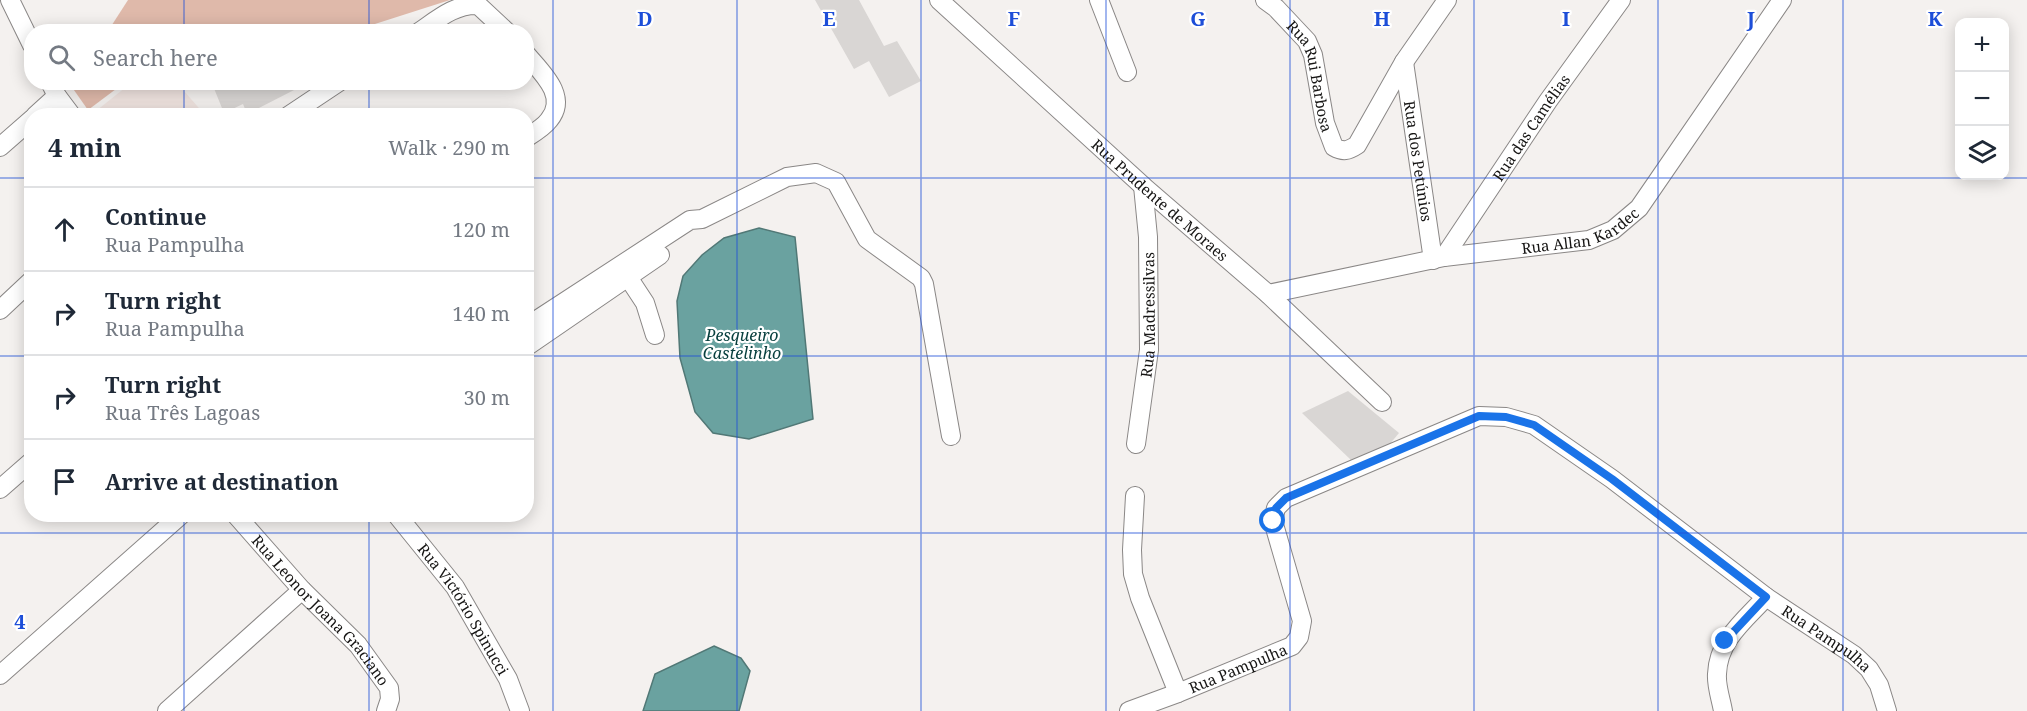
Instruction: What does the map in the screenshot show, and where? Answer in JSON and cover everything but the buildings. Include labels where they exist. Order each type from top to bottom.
[{"type":"street","points":[[10,0],[24,29]]},
{"type":"street","name":"Rua Prudente de Moraes","points":[[939,0],[1143,186],[1268,294],[1382,402]]},
{"type":"street","points":[[1099,0],[1127,72]]},
{"type":"street","name":"Rua Rui Barbosa","points":[[1265,0],[1276,8],[1307,41],[1314,55],[1325,123],[1334,147],[1339,150],[1349,151],[1356,145],[1404,62]]},
{"type":"street","points":[[1404,62],[1447,0]]},
{"type":"street","name":"Rua das Camélias","points":[[1439,258],[1621,0]]},
{"type":"street","name":"Rua Allan Kardec","points":[[1268,294],[1439,258],[1589,240],[1613,230],[1640,208],[1782,0]]},
{"type":"street","points":[[431,24],[454,9],[466,4],[478,4],[500,24]]},
{"type":"street","name":"Rua dos Petúnios","points":[[1404,62],[1439,258]]},
{"type":"street","points":[[534,64],[552,85],[556,97],[550,120],[534,132]]},
{"type":"street","points":[[41,108],[53,90]]},
{"type":"street","points":[[55,90],[67,108]]},
{"type":"street","points":[[300,108],[327,90]]},
{"type":"street","points":[[0,147],[24,126]]},
{"type":"street","points":[[538,326],[625,271],[690,220],[702,219],[787,177],[816,173],[836,182],[867,239],[921,278],[924,284],[951,436]]},
{"type":"street","name":"Rua Madressilvas","points":[[1136,444],[1149,350],[1148,237],[1143,186]]},
{"type":"street","points":[[625,271],[645,303],[655,335]]},
{"type":"street","points":[[0,310],[24,288]]},
{"type":"street","name":"Rua Pampulha","points":[[1129,711],[1292,645],[1299,637],[1302,621],[1273,521],[1276,508],[1286,498],[1479,416],[1506,417],[1534,425],[1612,479],[1766,597],[1854,655],[1869,669],[1879,685],[1887,711]]},
{"type":"street","points":[[0,489],[24,468]]},
{"type":"street","points":[[1135,496],[1132,550],[1134,574],[1140,598],[1178,693]]},
{"type":"street","points":[[0,675],[173,522]]},
{"type":"street","name":"Rua Leonor Joana Graciano","points":[[243,522],[302,590],[358,645],[389,688],[390,699],[386,711]]},
{"type":"street","name":"Rua Victório Spinucci","points":[[402,522],[455,587],[508,679],[520,711]]},
{"type":"street","points":[[167,711],[302,590]]},
{"type":"street","points":[[1723,711],[1716,676],[1719,657],[1725,641],[1766,597]]},
{"type":"shaded area","points":[[128,0],[450,0],[375,24],[113,24]]},
{"type":"shaded area","points":[[74,90],[115,90],[91,108],[87,108]]},
{"type":"shaded area","points":[[122,90],[183,90],[199,108],[100,108]]},
{"type":"water","name":"Pesqueiro Castelinho","points":[[759,228],[795,237],[813,419],[749,439],[713,433],[695,412],[680,358],[677,301],[683,276],[702,255],[724,238]]},
{"type":"water","points":[[714,646],[741,658],[750,671],[739,711],[643,711],[655,674]]},
{"type":"route","points":[[1273,521],[1276,508],[1286,498],[1479,416],[1506,417],[1534,425],[1612,479],[1766,597],[1725,641]]}]
